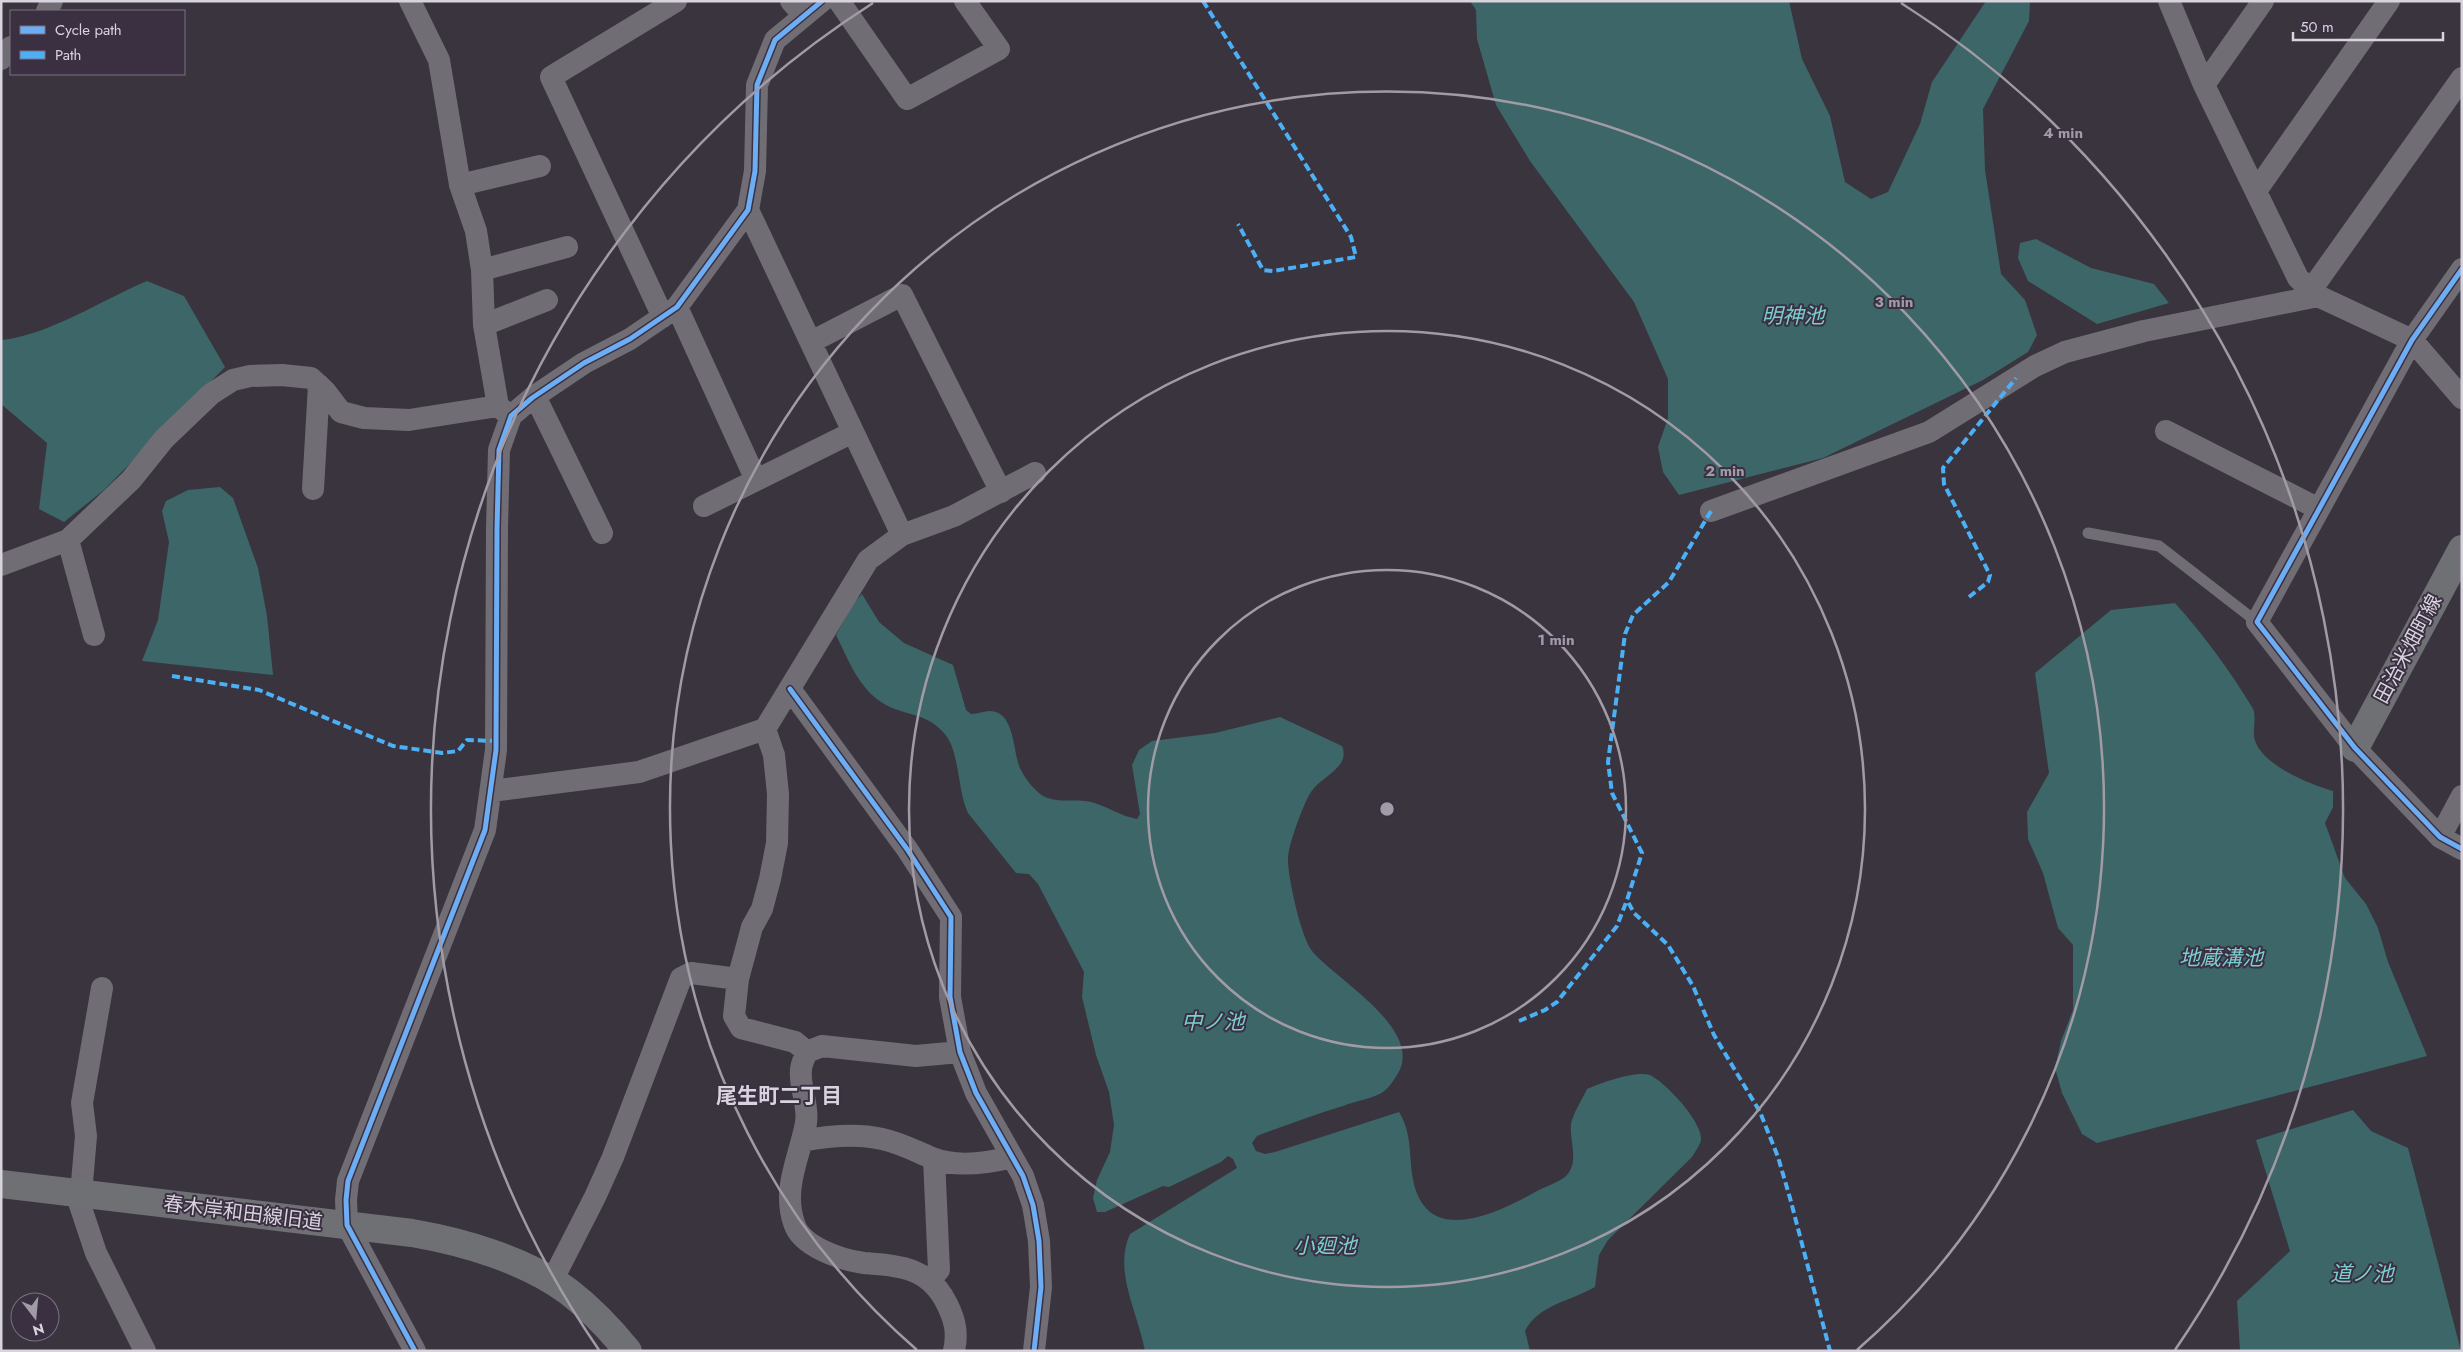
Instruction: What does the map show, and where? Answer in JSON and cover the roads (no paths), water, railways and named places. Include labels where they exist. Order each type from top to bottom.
[{"type":"street","points":[[410,1],[438,60],[460,185],[476,231],[482,270],[484,325],[504,411],[499,450],[496,528],[496,750],[485,830],[348,1181],[346,1200],[347,1225],[415,1351]]},
{"type":"street","points":[[676,1],[648,8],[551,77],[756,480]]},
{"type":"street","points":[[1,565],[68,540],[125,486],[164,438],[211,394],[233,380],[250,376],[282,375],[311,378],[341,412],[364,418],[409,420],[504,411],[535,396],[584,363],[630,340],[670,312],[748,210],[754,171],[757,85],[775,40],[798,9],[822,1]]},
{"type":"street","points":[[839,1],[907,99],[999,49],[965,1]]},
{"type":"street","points":[[2169,1],[2204,85],[2298,278],[2314,293],[2412,340],[2462,398]]},
{"type":"street","points":[[2204,85],[2263,1]]},
{"type":"street","points":[[2256,191],[2389,1]]},
{"type":"street","points":[[1,59],[10,48]]},
{"type":"street","points":[[1711,511],[1929,432],[2035,366],[2065,352],[2144,331],[2314,293],[2462,78]]},
{"type":"street","points":[[460,185],[540,166]]},
{"type":"street","points":[[748,210],[902,535]]},
{"type":"street","points":[[482,270],[567,247]]},
{"type":"street","points":[[2462,269],[2412,340],[2256,622],[2355,748],[2440,837],[2462,849]]},
{"type":"street","points":[[811,342],[902,295],[1001,492]]},
{"type":"street","points":[[484,325],[547,300]]},
{"type":"street","points":[[313,489],[319,385]]},
{"type":"street","points":[[535,396],[602,533]]},
{"type":"street","points":[[2166,431],[2319,509]]},
{"type":"street","points":[[704,506],[853,432]]},
{"type":"street","points":[[491,792],[639,772],[765,729],[868,560],[902,535],[954,516],[1035,473]]},
{"type":"street","points":[[68,540],[94,635]]},
{"type":"street","name":"田治米畑町線","points":[[2355,748],[2462,549]]},
{"type":"street","points":[[790,689],[907,849],[950,917],[950,997],[960,1052],[976,1093],[1023,1176],[1033,1205],[1039,1241],[1041,1287],[1034,1351]]},
{"type":"street","points":[[765,729],[774,755],[778,794],[778,843],[762,909],[752,927],[738,979],[734,1016],[741,1028],[795,1042],[807,1052]]},
{"type":"street","points":[[2440,837],[2462,796]]},
{"type":"street","points":[[552,1281],[595,1197],[613,1156],[681,978],[691,973],[738,979]]},
{"type":"street","points":[[102,988],[82,1103],[86,1136],[79,1194],[96,1253],[144,1351]]},
{"type":"street","points":[[954,1351],[958,1337],[955,1319],[943,1295],[930,1280],[907,1268],[863,1262],[832,1254],[807,1241],[794,1225],[789,1204],[791,1181],[807,1119],[801,1069],[807,1052],[822,1046],[916,1056],[960,1052]]},
{"type":"street","points":[[802,1141],[825,1137],[880,1138],[904,1144],[934,1159],[987,1163],[1012,1157]]},
{"type":"street","points":[[930,1280],[939,1270],[934,1159]]},
{"type":"street","name":"春木岸和田線旧道","points":[[1,1184],[347,1225],[453,1240],[542,1275],[552,1281],[590,1309],[628,1351]]},
{"type":"lane","points":[[2088,533],[2159,546],[2256,622]]},
{"type":"water","name":"明神池","points":[[1470,1],[1789,1],[1802,59],[1830,116],[1845,182],[1871,199],[1888,192],[1920,124],[1932,82],[1986,1],[2030,1],[2029,21],[1983,109],[1985,170],[2001,274],[2025,300],[2037,335],[2028,352],[1983,380],[1823,458],[1679,495],[1663,472],[1658,447],[1668,418],[1668,379],[1634,302],[1530,161],[1496,105],[1477,39],[1476,10]]},
{"type":"water","points":[[2036,239],[2091,268],[2154,284],[2169,303],[2097,324],[2028,281],[2018,258],[2020,243]]},
{"type":"water","points":[[147,281],[184,296],[225,367],[104,490],[64,522],[39,509],[47,443],[1,404],[1,340],[37,332]]},
{"type":"water","points":[[220,487],[233,498],[258,568],[267,616],[273,675],[142,661],[158,620],[169,542],[162,511],[166,501],[188,490]]},
{"type":"water","points":[[862,594],[879,622],[904,643],[953,665],[966,710],[971,714],[990,711],[998,713],[1004,718],[1009,725],[1020,768],[1024,775],[1039,793],[1051,799],[1091,802],[1137,819],[1140,814],[1132,765],[1139,750],[1152,741],[1215,733],[1280,717],[1342,746],[1344,754],[1339,766],[1311,792],[1296,825],[1288,854],[1293,893],[1300,921],[1312,951],[1374,1007],[1389,1024],[1399,1041],[1403,1058],[1397,1075],[1383,1092],[1257,1136],[1252,1143],[1256,1151],[1265,1154],[1275,1152],[1399,1112],[1408,1134],[1413,1181],[1422,1203],[1433,1214],[1447,1219],[1462,1220],[1496,1211],[1566,1176],[1570,1170],[1573,1158],[1571,1124],[1587,1089],[1618,1078],[1644,1074],[1657,1079],[1682,1103],[1690,1113],[1700,1132],[1701,1140],[1696,1151],[1608,1240],[1599,1255],[1595,1287],[1556,1304],[1538,1315],[1531,1322],[1525,1331],[1530,1351],[1145,1351],[1125,1277],[1125,1248],[1130,1234],[1237,1168],[1233,1159],[1228,1156],[1221,1162],[1169,1187],[1163,1186],[1105,1212],[1097,1212],[1093,1198],[1097,1180],[1110,1152],[1114,1125],[1109,1092],[1096,1055],[1082,997],[1084,972],[1038,884],[1029,874],[1016,873],[968,813],[964,804],[953,749],[944,733],[930,721],[893,708],[877,699],[862,683],[850,665],[836,635],[853,603]]},
{"type":"water","name":"地蔵溝池","points":[[2175,603],[2216,654],[2252,707],[2255,718],[2254,737],[2258,747],[2265,756],[2286,772],[2333,791],[2333,807],[2325,823],[2345,878],[2366,904],[2378,928],[2388,962],[2427,1056],[2097,1143],[2082,1134],[2062,1093],[2055,1068],[2061,1041],[2073,1010],[2073,945],[2058,928],[2043,873],[2028,839],[2027,812],[2049,773],[2035,673],[2111,610]]},
{"type":"water","name":"道ノ池","points":[[2353,1110],[2371,1131],[2408,1148],[2461,1351],[2240,1351],[2237,1301],[2290,1251],[2256,1140]]},
{"type":"district","name":"尾生町二丁目","points":[[779,1096]]},
{"type":"water label","name":"中ノ池","points":[[1213,1022]]},
{"type":"water label","name":"小廻池","points":[[1325,1246]]}]
